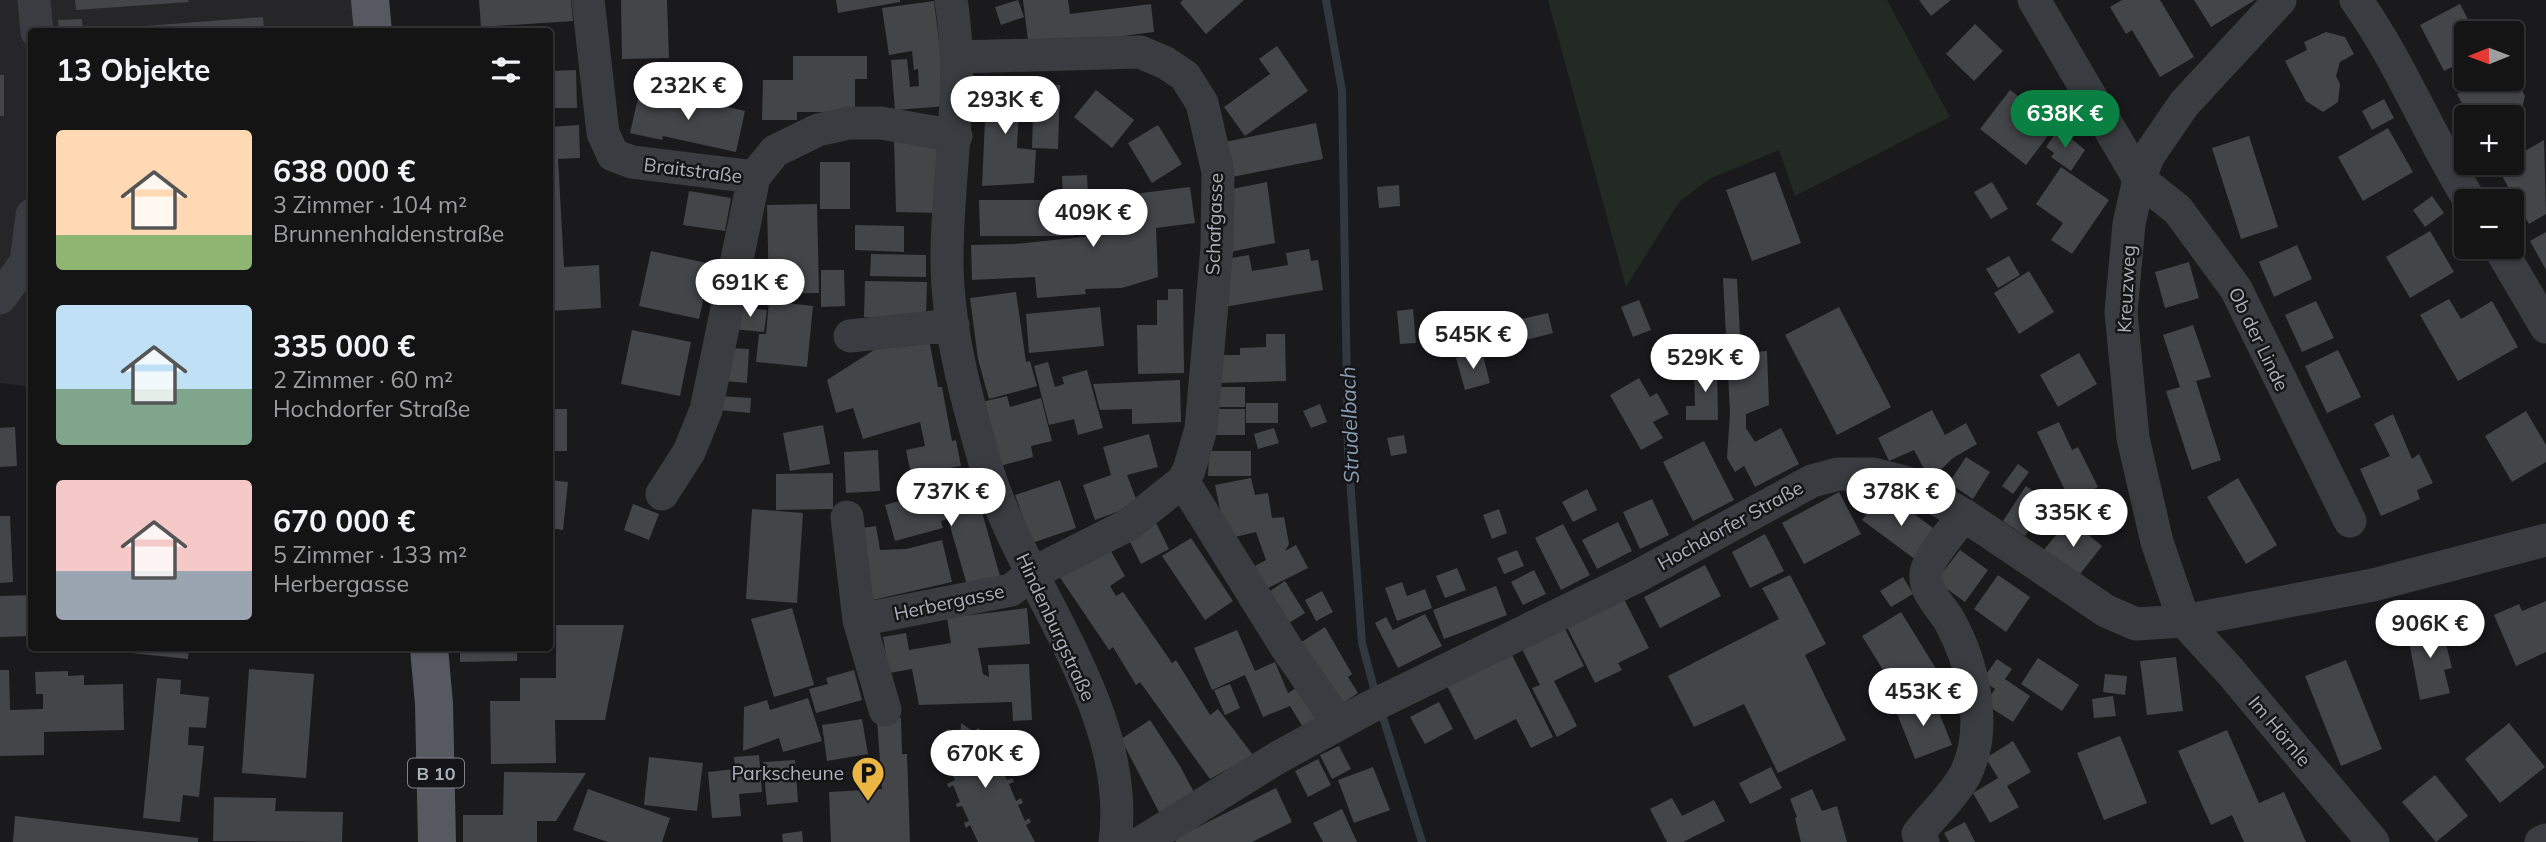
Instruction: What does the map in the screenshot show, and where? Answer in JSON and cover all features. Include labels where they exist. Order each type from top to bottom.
[{"type":"main road","points":[[369,0],[372,28]]},
{"type":"main road","name":"B 10","points":[[429,651],[434,704],[437,842]]},
{"type":"street","points":[[34,0],[37,28]]},
{"type":"street","name":"Braitstraße","points":[[588,0],[603,133],[613,155],[632,162],[754,177],[775,151],[818,130],[849,122],[881,123],[956,136]]},
{"type":"street","name":"Hindenburgstraße","points":[[951,0],[958,57],[956,136],[947,252],[953,325],[987,469],[1015,541],[1081,675],[1104,736],[1115,776],[1115,842]]},
{"type":"street","points":[[2034,0],[2139,178]]},
{"type":"street","name":"Kreuzweg","points":[[2184,621],[2157,542],[2133,438],[2121,312],[2129,224],[2139,178],[2149,155],[2183,104],[2280,0]]},
{"type":"street","points":[[2356,0],[2404,77],[2449,168],[2462,189]]},
{"type":"street","name":"Schafgasse","points":[[958,57],[1140,52],[1166,63],[1185,76],[1202,103],[1218,172],[1217,247],[1201,429],[1182,481]]},
{"type":"street","points":[[662,494],[689,453],[706,410],[754,177]]},
{"type":"street","name":"Ob der Linde","points":[[2139,178],[2178,210],[2236,289],[2350,521]]},
{"type":"street","points":[[0,298],[26,262],[28,246]]},
{"type":"street","points":[[2505,259],[2546,327]]},
{"type":"street","points":[[850,336],[953,325]]},
{"type":"street","name":"Hochdorfer Straße","points":[[1142,842],[1368,708],[1638,576],[1812,481],[1838,474],[1873,474],[1908,483],[1964,515],[2106,611],[2136,624],[2184,621],[2373,585],[2546,540]]},
{"type":"street","points":[[1033,573],[1128,525],[1182,481],[1279,636],[1339,724]]},
{"type":"street","points":[[1923,842],[1918,834],[1964,776],[1975,748],[1976,706],[1968,661],[1949,620],[1927,588],[1926,570],[1964,515]]},
{"type":"street","points":[[847,517],[859,621],[885,710]]},
{"type":"street","name":"Herbergasse","points":[[859,621],[1011,590],[1033,573]]},
{"type":"street","name":"Im Hörnle","points":[[2184,621],[2230,671],[2373,842]]},
{"type":"shaded area","points":[[0,0],[362,0],[366,28],[28,28],[28,387],[0,383]]},
{"type":"shaded area","points":[[1548,0],[1887,0],[1950,117],[1795,196],[1779,150],[1709,179],[1679,202],[1626,287]]},
{"type":"building","points":[[75,0],[188,0],[189,2],[76,10]]},
{"type":"building","points":[[479,0],[571,0],[573,21],[481,27]]},
{"type":"building","points":[[621,0],[667,0],[669,58],[622,59]]},
{"type":"building","points":[[836,0],[900,0],[900,2],[838,13]]},
{"type":"building","points":[[1018,0],[1024,17],[1001,25],[995,7]]},
{"type":"building","points":[[1023,0],[1068,0],[1070,14],[1151,4],[1154,32],[1029,48]]},
{"type":"building","points":[[1183,0],[1244,0],[1206,34],[1180,3]]},
{"type":"building","points":[[1919,0],[1951,0],[1931,16]]},
{"type":"building","points":[[2122,0],[2160,0],[2194,57],[2160,77],[2132,30],[2126,34],[2110,7]]},
{"type":"building","points":[[2194,0],[2255,0],[2211,27]]},
{"type":"building","points":[[934,1],[947,106],[895,110],[891,60],[907,59],[910,87],[919,86],[918,69],[914,70],[912,51],[889,55],[882,8]]},
{"type":"building","points":[[2460,4],[2469,21],[2454,21],[2454,66],[2444,71],[2420,25]]},
{"type":"building","points":[[263,17],[264,28],[132,28]]},
{"type":"building","points":[[82,19],[83,28],[59,28],[58,20]]},
{"type":"building","points":[[1975,24],[2003,51],[1974,81],[1946,54]]},
{"type":"building","points":[[2326,32],[2345,37],[2354,54],[2340,62],[2336,76],[2340,84],[2338,102],[2323,112],[2306,101],[2285,61],[2307,50],[2304,42]]},
{"type":"building","points":[[1277,46],[1308,91],[1245,136],[1224,107],[1270,74],[1259,59]]},
{"type":"building","points":[[793,56],[867,56],[867,79],[855,79],[855,112],[797,112],[797,120],[762,120],[763,80],[793,80]]},
{"type":"building","points":[[576,70],[577,108],[553,108],[553,71]]},
{"type":"building","points":[[0,75],[4,75],[4,116],[0,116]]},
{"type":"building","points":[[987,76],[1021,77],[1017,148],[1036,150],[1034,183],[982,186]]},
{"type":"building","points":[[1034,84],[1060,85],[1058,149],[1032,148]]},
{"type":"building","points":[[1096,90],[1134,120],[1112,148],[1074,117]]},
{"type":"building","points":[[2010,90],[2056,125],[2026,165],[1980,129]]},
{"type":"building","points":[[2463,91],[2522,91],[2525,96],[2523,105],[2463,105],[2457,94]]},
{"type":"building","points":[[639,94],[671,102],[672,94],[745,111],[736,152],[663,136],[662,140],[630,133]]},
{"type":"building","points":[[2384,99],[2394,118],[2372,130],[2362,111]]},
{"type":"building","points":[[1316,123],[1323,159],[1232,177],[1225,142]]},
{"type":"building","points":[[579,125],[580,158],[558,159],[564,267],[599,265],[601,308],[553,311],[553,127]]},
{"type":"building","points":[[1158,125],[1182,164],[1152,183],[1128,143]]},
{"type":"building","points":[[2059,128],[2085,150],[2071,171],[2051,157],[2054,153],[2046,147]]},
{"type":"building","points":[[2388,128],[2413,172],[2363,201],[2338,157]]},
{"type":"building","points":[[2249,136],[2278,227],[2241,239],[2212,148]]},
{"type":"building","points":[[894,138],[943,139],[941,213],[896,212]]},
{"type":"building","points":[[2544,140],[2546,214],[2529,224],[2524,215],[2524,189],[2509,189],[2501,175],[2524,175],[2524,152]]},
{"type":"building","points":[[820,162],[850,162],[850,209],[820,209]]},
{"type":"building","points":[[2061,167],[2109,200],[2072,254],[2051,240],[2063,223],[2036,204]]},
{"type":"building","points":[[1775,172],[1801,243],[1752,261],[1726,190]]},
{"type":"building","points":[[1087,175],[1088,197],[1063,199],[1062,176]]},
{"type":"building","points":[[1267,182],[1275,243],[1230,252],[1227,190]]},
{"type":"building","points":[[1992,182],[2008,209],[1991,219],[1974,192]]},
{"type":"building","points":[[1399,185],[1400,206],[1379,208],[1377,187]]},
{"type":"building","points":[[1190,187],[1195,223],[1156,228],[1158,277],[1122,288],[1085,289],[1086,294],[1037,298],[1035,277],[972,280],[971,245],[1015,244],[1102,235],[1101,208],[1111,208],[1110,197]]},
{"type":"building","points":[[689,191],[731,198],[725,231],[683,225]]},
{"type":"building","points":[[2432,196],[2444,213],[2425,227],[2413,210]]},
{"type":"building","points":[[979,200],[1074,200],[1074,236],[980,236]]},
{"type":"building","points":[[817,204],[819,293],[769,294],[767,205]]},
{"type":"building","points":[[855,225],[904,226],[904,252],[855,250]]},
{"type":"building","points":[[2430,231],[2454,272],[2410,298],[2386,257]]},
{"type":"building","points":[[2546,232],[2546,270],[2530,241]]},
{"type":"building","points":[[2297,245],[2312,279],[2274,297],[2259,262]]},
{"type":"building","points":[[1309,249],[1311,261],[1318,260],[1323,290],[1224,307],[1226,259],[1249,255],[1252,271],[1288,265],[1286,253]]},
{"type":"building","points":[[651,251],[711,264],[699,319],[639,306]]},
{"type":"building","points":[[871,254],[926,255],[926,277],[870,276]]},
{"type":"building","points":[[2009,256],[2020,275],[1998,288],[1986,269]]},
{"type":"building","points":[[2189,262],[2199,298],[2165,308],[2155,272]]},
{"type":"building","points":[[821,270],[844,270],[845,306],[821,307]]},
{"type":"building","points":[[2029,271],[2054,312],[2019,334],[1994,293]]},
{"type":"building","points":[[1723,278],[1737,279],[1741,353],[1767,351],[1769,405],[1746,414],[1746,428],[1755,442],[1781,428],[1799,464],[1755,487],[1744,466],[1735,472],[1727,458],[1730,413]]},
{"type":"building","points":[[865,281],[927,282],[926,319],[864,317]]},
{"type":"building","points":[[1168,289],[1183,289],[1184,373],[1138,374],[1137,325],[1157,325],[1157,300],[1168,300]]},
{"type":"building","points":[[1016,292],[1026,362],[1030,361],[1037,386],[989,399],[978,359],[970,298]]},
{"type":"building","points":[[2449,299],[2461,319],[2492,301],[2518,347],[2458,381],[2420,315]]},
{"type":"building","points":[[1639,300],[1651,330],[1633,337],[1621,307]]},
{"type":"building","points":[[769,301],[813,306],[807,367],[756,362],[759,334],[766,334]]},
{"type":"building","points":[[2316,301],[2334,338],[2302,352],[2285,315]]},
{"type":"building","points":[[735,306],[767,310],[764,332],[733,329]]},
{"type":"building","points":[[1100,307],[1104,346],[1029,353],[1026,314]]},
{"type":"building","points":[[1839,307],[1891,407],[1837,435],[1785,335]]},
{"type":"building","points":[[1413,309],[1416,343],[1400,344],[1397,311]]},
{"type":"building","points":[[1548,313],[1553,333],[1522,341],[1517,320]]},
{"type":"building","points":[[2193,325],[2211,377],[2196,381],[2221,460],[2192,470],[2166,391],[2180,387],[2163,335]]},
{"type":"building","points":[[632,330],[691,342],[680,396],[621,384]]},
{"type":"building","points":[[1266,334],[1285,334],[1286,381],[1217,383],[1217,355],[1240,355],[1240,348],[1266,347]]},
{"type":"building","points":[[929,339],[938,387],[942,387],[952,441],[956,440],[961,466],[911,475],[906,450],[925,446],[920,422],[863,439],[853,408],[836,413],[827,380],[874,350]]},
{"type":"building","points":[[727,348],[749,349],[747,383],[725,381]]},
{"type":"building","points":[[2338,350],[2361,397],[2327,413],[2305,366]]},
{"type":"building","points":[[1482,352],[1490,383],[1465,390],[1456,358]]},
{"type":"building","points":[[2079,353],[2097,384],[2058,407],[2040,375]]},
{"type":"building","points":[[1048,362],[1055,387],[1064,384],[1062,377],[1087,370],[1103,428],[1078,435],[1074,419],[1049,425],[1034,366]]},
{"type":"building","points":[[1717,363],[1718,420],[1686,420],[1686,406],[1695,406],[1694,364]]},
{"type":"building","points":[[1639,378],[1650,397],[1657,393],[1669,414],[1653,422],[1663,438],[1641,450],[1610,395]]},
{"type":"building","points":[[1180,380],[1181,422],[1132,424],[1132,409],[1100,410],[1093,384]]},
{"type":"building","points":[[1213,387],[1245,387],[1245,407],[1213,407]]},
{"type":"building","points":[[720,396],[751,398],[750,413],[719,410]]},
{"type":"building","points":[[1007,396],[1010,407],[1041,398],[1052,441],[1031,446],[1033,457],[1000,466],[982,402]]},
{"type":"building","points":[[1246,403],[1278,403],[1278,423],[1246,423]]},
{"type":"building","points":[[1320,404],[1327,422],[1311,428],[1303,411]]},
{"type":"building","points":[[553,409],[567,409],[567,451],[553,451]]},
{"type":"building","points":[[1212,409],[1245,409],[1245,435],[1212,435]]},
{"type":"building","points":[[1932,410],[1945,435],[1966,423],[1977,444],[1953,458],[1930,480],[1914,450],[1889,461],[1878,438]]},
{"type":"building","points":[[2526,411],[2546,445],[2546,462],[2512,482],[2485,436]]},
{"type":"building","points":[[2393,414],[2412,459],[2419,454],[2433,483],[2417,490],[2420,499],[2381,516],[2360,469],[2390,456],[2374,424]]},
{"type":"building","points":[[2059,422],[2072,450],[2078,447],[2098,487],[2070,501],[2037,432]]},
{"type":"building","points":[[823,425],[830,464],[790,471],[783,433]]},
{"type":"building","points":[[15,427],[17,466],[0,467],[0,428]]},
{"type":"building","points":[[1274,428],[1279,443],[1258,449],[1254,434]]},
{"type":"building","points":[[1149,434],[1158,467],[1127,475],[1138,504],[1095,520],[1083,485],[1111,475],[1103,447]]},
{"type":"building","points":[[1404,435],[1407,453],[1391,456],[1387,438]]},
{"type":"building","points":[[1704,441],[1734,500],[1693,521],[1663,462]]},
{"type":"building","points":[[878,450],[880,491],[846,493],[844,452]]},
{"type":"building","points":[[1209,451],[1251,451],[1251,476],[1208,476]]},
{"type":"building","points":[[1966,457],[1990,472],[1973,499],[1949,483]]},
{"type":"building","points":[[2018,464],[2029,472],[2013,494],[2002,486]]},
{"type":"building","points":[[833,473],[833,509],[776,510],[776,474]]},
{"type":"building","points":[[1251,478],[1255,495],[1268,493],[1272,518],[1284,517],[1289,544],[1285,551],[1296,545],[1308,568],[1266,589],[1255,566],[1266,560],[1256,532],[1226,539],[1215,485]]},
{"type":"building","points":[[2238,478],[2277,545],[2246,564],[2207,497]]},
{"type":"building","points":[[553,480],[568,482],[563,530],[553,528]]},
{"type":"building","points":[[973,480],[1002,583],[969,592],[948,519],[941,521],[943,528],[895,541],[885,505]]},
{"type":"building","points":[[1060,480],[1076,528],[1032,543],[1015,495]]},
{"type":"building","points":[[2026,486],[2048,501],[2025,536],[2003,521]]},
{"type":"building","points":[[1587,489],[1597,510],[1573,522],[1562,502]]},
{"type":"building","points":[[1839,492],[1861,534],[1804,564],[1782,523]]},
{"type":"building","points":[[1652,499],[1669,535],[1640,549],[1623,512]]},
{"type":"building","points":[[1897,501],[1937,531],[1916,560],[1862,520],[1875,503],[1888,513]]},
{"type":"building","points":[[633,504],[659,514],[649,540],[624,530]]},
{"type":"building","points":[[752,509],[803,513],[797,603],[746,599]]},
{"type":"building","points":[[1499,509],[1507,533],[1492,539],[1483,515]]},
{"type":"building","points":[[0,516],[10,516],[13,582],[0,583]]},
{"type":"building","points":[[2069,519],[2102,546],[2077,578],[2043,551]]},
{"type":"building","points":[[1618,522],[1632,551],[1597,569],[1582,540]]},
{"type":"building","points":[[1156,523],[1169,549],[1141,564],[1128,538]]},
{"type":"building","points":[[1563,524],[1590,575],[1561,590],[1535,538]]},
{"type":"building","points":[[876,526],[880,550],[906,549],[942,540],[952,582],[868,601],[855,529]]},
{"type":"building","points":[[1765,534],[1784,571],[1750,588],[1732,552]]},
{"type":"building","points":[[1191,538],[1233,601],[1205,620],[1162,556]]},
{"type":"building","points":[[1108,546],[1125,576],[1110,586],[1116,596],[1123,592],[1172,663],[1176,660],[1210,715],[1218,709],[1253,755],[1210,779],[1140,682],[1136,685],[1113,647],[1109,650],[1059,576]]},
{"type":"building","points":[[1517,550],[1524,566],[1504,574],[1497,558]]},
{"type":"building","points":[[1960,550],[1988,570],[1965,602],[1936,581]]},
{"type":"building","points":[[1705,565],[1721,596],[1660,628],[1644,597]]},
{"type":"building","points":[[1457,568],[1466,590],[1445,598],[1436,576]]},
{"type":"building","points":[[1534,570],[1546,594],[1523,605],[1511,582]]},
{"type":"building","points":[[1790,575],[1826,644],[1805,655],[1846,740],[1778,773],[1744,704],[1694,727],[1668,676],[1779,619],[1762,588]]},
{"type":"building","points":[[1998,575],[2030,597],[2006,632],[1974,609]]},
{"type":"building","points":[[1903,577],[1913,594],[1891,607],[1880,591]]},
{"type":"building","points":[[1285,581],[1305,613],[1287,624],[1267,593]]},
{"type":"building","points":[[1402,582],[1407,596],[1425,589],[1432,608],[1397,621],[1385,588]]},
{"type":"building","points":[[1496,586],[1507,615],[1444,639],[1433,610]]},
{"type":"building","points":[[1322,591],[1333,612],[1316,621],[1305,600]]},
{"type":"building","points":[[28,595],[28,636],[0,637],[0,596]]},
{"type":"building","points":[[1623,597],[1649,648],[1618,663],[1622,670],[1595,683],[1566,625]]},
{"type":"building","points":[[2546,601],[2546,652],[2516,666],[2494,615],[2519,604],[2522,611]]},
{"type":"building","points":[[792,608],[814,685],[774,697],[751,619]]},
{"type":"building","points":[[1027,608],[1030,644],[978,648],[983,674],[989,677],[988,665],[1029,664],[1032,720],[1013,721],[1012,702],[919,705],[912,669],[889,673],[883,637],[906,633],[909,650],[951,643],[947,618]]},
{"type":"building","points":[[1901,612],[1938,672],[1915,686],[1904,668],[1888,678],[1862,636]]},
{"type":"building","points":[[1425,614],[1442,646],[1398,668],[1375,623],[1386,617],[1393,630]]},
{"type":"building","points":[[2441,623],[2452,668],[2444,670],[2450,693],[2420,700],[2407,631]]},
{"type":"building","points":[[556,625],[624,625],[605,720],[555,720],[556,763],[491,764],[490,701],[520,701],[520,678],[556,678]]},
{"type":"building","points":[[1563,625],[1584,666],[1554,681],[1577,726],[1557,737],[1532,688],[1540,685],[1521,647]]},
{"type":"building","points":[[1325,627],[1352,674],[1348,677],[1358,693],[1340,705],[1300,643]]},
{"type":"building","points":[[1237,630],[1255,671],[1275,662],[1288,693],[1303,684],[1323,717],[1304,729],[1290,706],[1263,717],[1245,675],[1212,690],[1194,648]]},
{"type":"building","points":[[112,651],[189,651],[188,659]]},
{"type":"building","points":[[460,651],[517,651],[517,661],[460,662]]},
{"type":"building","points":[[1511,653],[1553,737],[1531,748],[1516,719],[1475,740],[1447,686]]},
{"type":"building","points":[[2176,657],[2183,711],[2147,715],[2140,661]]},
{"type":"building","points":[[2038,658],[2079,685],[2062,711],[2021,684]]},
{"type":"building","points":[[1997,659],[2012,669],[2005,679],[2030,696],[2013,722],[1985,704],[1995,689],[1982,680]]},
{"type":"building","points":[[2346,660],[2382,749],[2341,766],[2305,676]]},
{"type":"building","points":[[249,669],[314,674],[306,778],[242,773]]},
{"type":"building","points":[[0,670],[9,670],[10,710],[43,709],[43,694],[36,694],[35,672],[68,671],[68,676],[84,675],[84,685],[123,684],[124,730],[44,732],[44,755],[0,756]]},
{"type":"building","points":[[854,670],[862,700],[816,713],[809,689],[828,684],[826,678]]},
{"type":"building","points":[[2105,674],[2127,676],[2125,695],[2103,692]]},
{"type":"building","points":[[157,678],[181,680],[180,694],[209,697],[206,728],[189,727],[188,745],[204,746],[199,797],[183,795],[180,822],[143,818]]},
{"type":"building","points":[[1230,684],[1240,708],[1225,715],[1214,690]]},
{"type":"building","points":[[2113,696],[2116,716],[2094,718],[2092,699]]},
{"type":"building","points":[[1916,697],[1922,711],[1936,705],[1952,745],[1915,759],[1894,706]]},
{"type":"building","points":[[808,698],[822,741],[783,752],[779,738],[743,751],[744,707],[767,700],[770,710]]},
{"type":"building","points":[[1439,702],[1453,729],[1425,744],[1410,717]]},
{"type":"building","name":"Parkscheune","points":[[901,718],[902,754],[907,754],[910,842],[831,842],[829,792],[882,789],[877,719]]},
{"type":"building","points":[[862,719],[868,754],[827,761],[822,725]]},
{"type":"building","points":[[1150,720],[1196,796],[1161,816],[1121,739]]},
{"type":"building","points":[[961,723],[974,732],[978,728],[981,730],[977,735],[983,749],[997,743],[1005,762],[1000,764],[1007,780],[1012,778],[1014,782],[1009,784],[1016,801],[1021,798],[1023,803],[1018,805],[1025,821],[1029,818],[1031,822],[1026,825],[1035,842],[978,842],[970,825],[966,828],[964,823],[969,821],[962,806],[957,807],[956,804],[960,802],[953,785],[949,788],[947,784],[955,780],[953,776],[957,774],[951,761],[946,763],[945,760],[949,757],[946,748],[940,748],[940,745],[946,744],[949,735],[945,731],[948,729],[952,733],[961,729]]},
{"type":"building","points":[[2509,723],[2545,767],[2500,803],[2465,759]]},
{"type":"building","points":[[2227,730],[2259,803],[2284,792],[2306,842],[2244,842],[2232,815],[2211,825],[2178,751]]},
{"type":"building","points":[[2120,736],[2147,803],[2104,820],[2077,753]]},
{"type":"building","points":[[2013,741],[2031,772],[2007,786],[2019,807],[1990,823],[1973,793],[1998,778],[1986,758]]},
{"type":"building","points":[[1339,746],[1351,769],[1332,779],[1320,755]]},
{"type":"building","points":[[759,755],[762,792],[739,794],[741,816],[712,818],[708,772],[735,769],[734,757]]},
{"type":"building","points":[[649,757],[703,763],[697,811],[644,805]]},
{"type":"building","points":[[1318,759],[1331,785],[1308,797],[1295,771]]},
{"type":"building","points":[[795,760],[798,802],[767,805],[763,762]]},
{"type":"building","points":[[1373,767],[1390,810],[1354,823],[1338,780]]},
{"type":"building","points":[[1771,767],[1782,788],[1750,804],[1739,783]]},
{"type":"building","points":[[504,772],[586,773],[556,821],[537,821],[537,842],[463,842],[463,815],[503,815]]},
{"type":"building","points":[[2435,775],[2468,816],[2436,842],[2402,802]]},
{"type":"building","points":[[1276,788],[1292,822],[1252,842],[1176,842],[1174,839]]},
{"type":"building","points":[[588,789],[670,818],[662,842],[608,842],[573,830]]},
{"type":"building","points":[[1812,789],[1822,811],[1837,806],[1847,842],[1801,842],[1795,818],[1797,817],[1790,799]]},
{"type":"building","points":[[214,797],[276,798],[275,811],[343,812],[342,842],[213,841]]},
{"type":"building","points":[[1672,798],[1682,816],[1714,800],[1725,821],[1683,842],[1667,842],[1650,809]]},
{"type":"building","points":[[1342,809],[1357,842],[1323,842],[1313,823]]},
{"type":"building","points":[[15,816],[198,838],[198,842],[13,842]]},
{"type":"building","points":[[1965,822],[1975,842],[1949,842],[1944,833]]},
{"type":"building","points":[[802,831],[803,842],[783,842],[782,834]]},
{"type":"waterway","name":"Strudelbach","points":[[1326,0],[1342,91],[1348,451],[1362,643],[1376,696]]},
{"type":"waterway","name":"Strudelbach","points":[[1381,711],[1422,842]]},
{"type":"place","name":"Parkscheune","points":[[868,803]]}]
